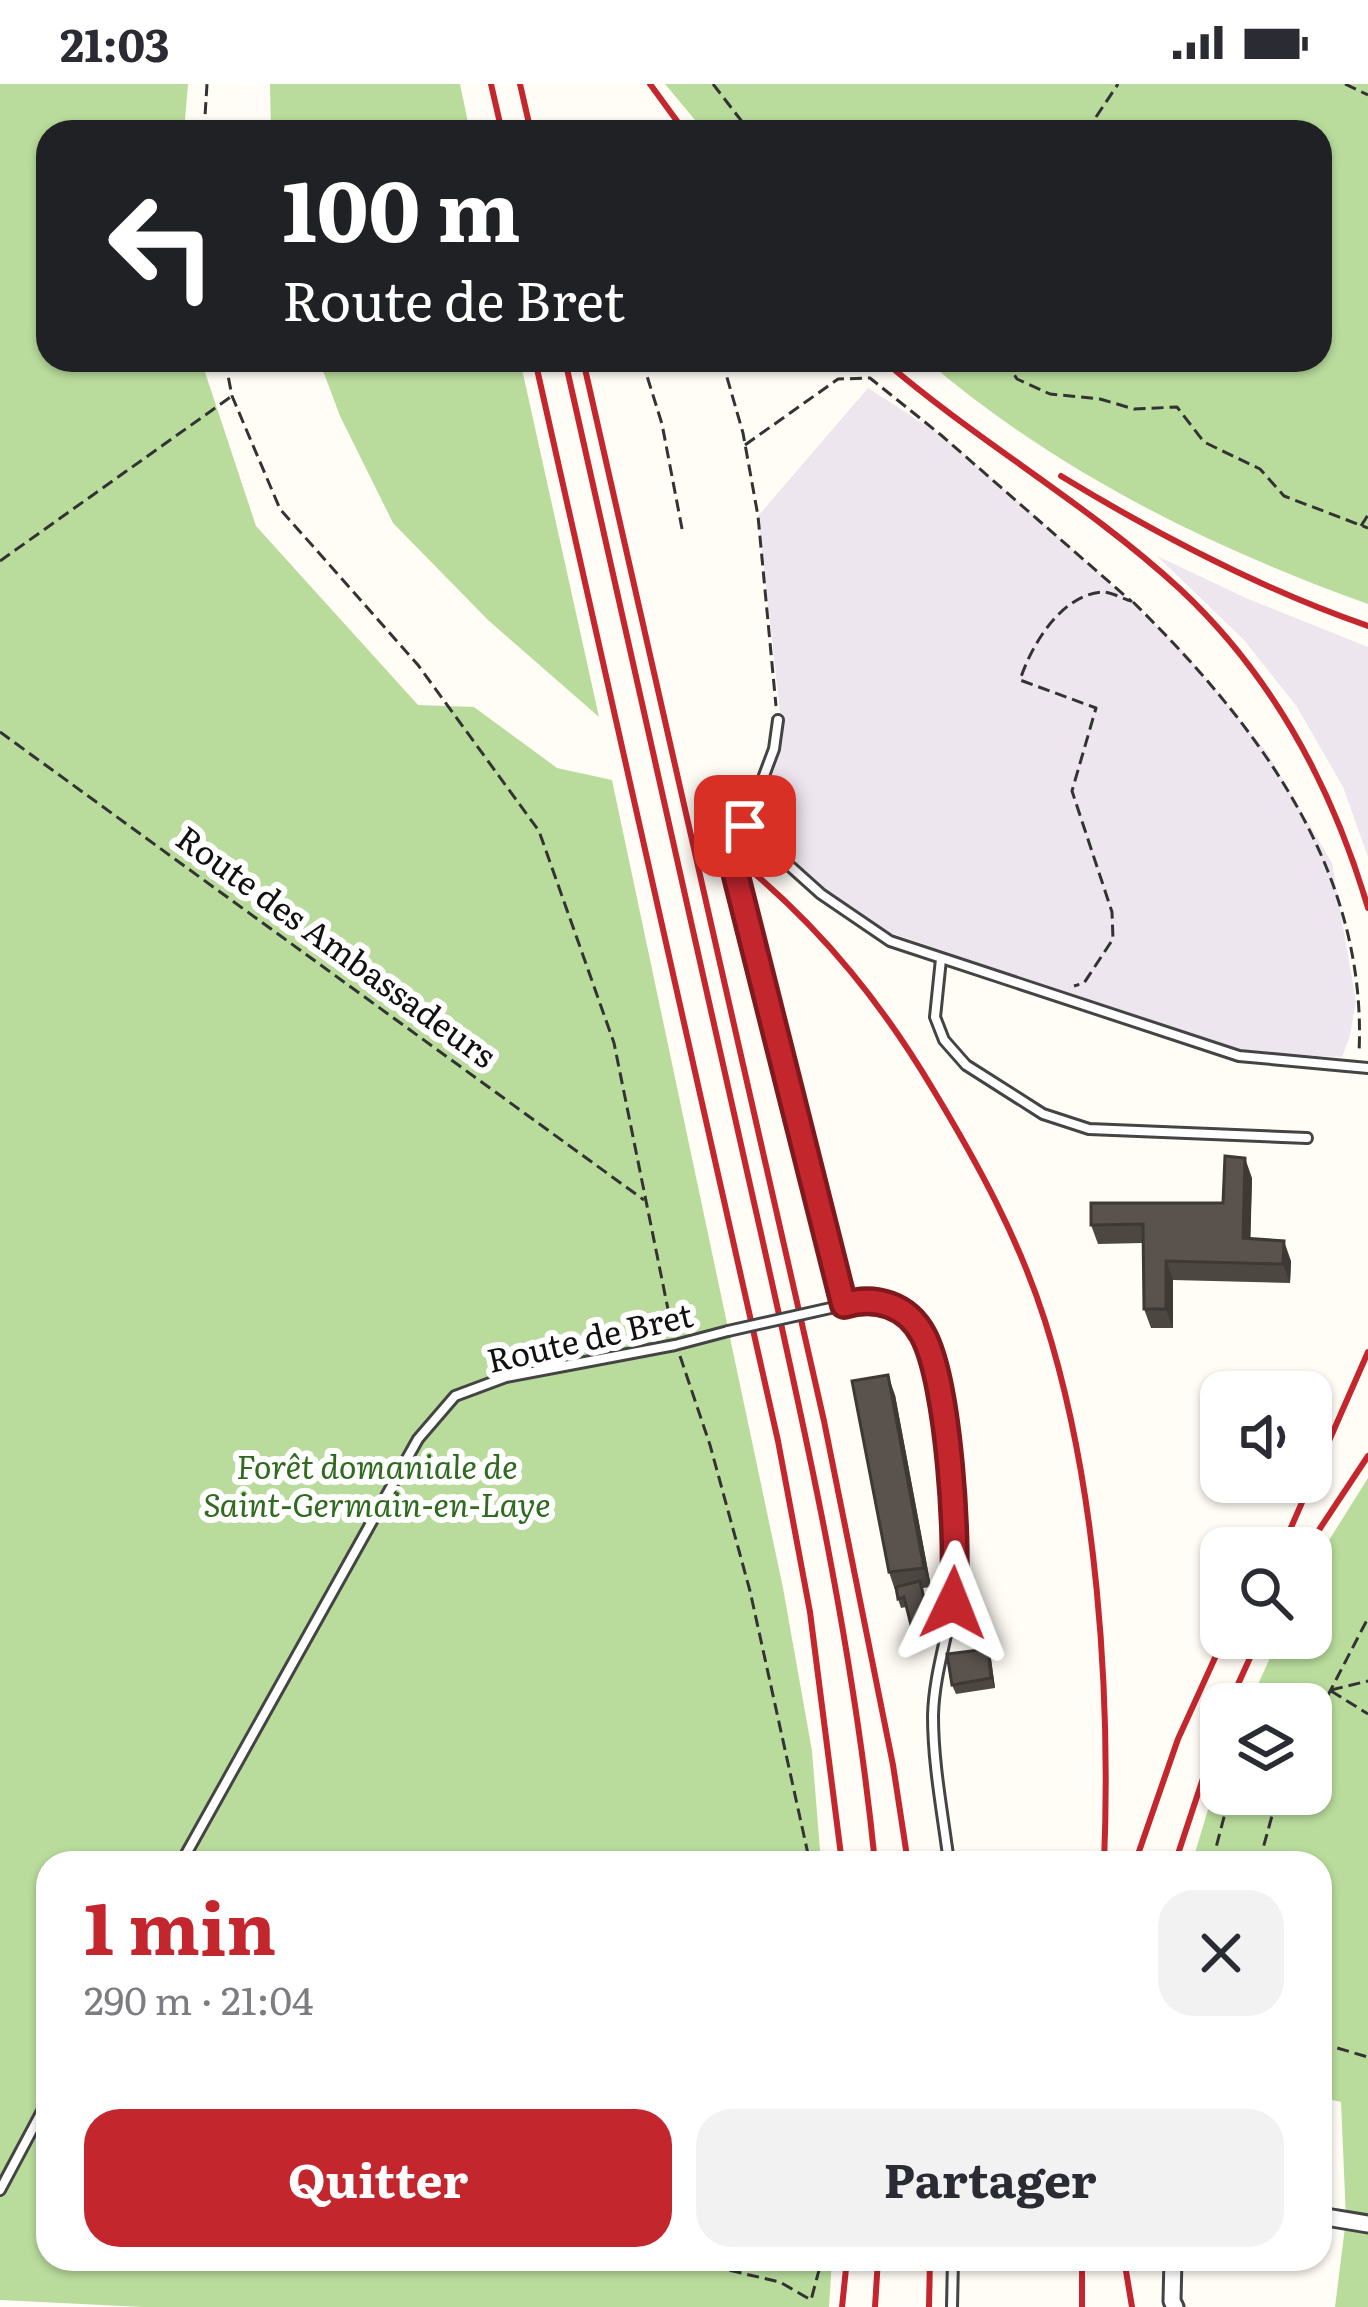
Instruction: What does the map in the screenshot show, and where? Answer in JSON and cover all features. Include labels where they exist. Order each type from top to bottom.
[{"type":"street","points":[[1332,2218],[1368,2224]]},
{"type":"street","points":[[1173,2271],[1175,2307]]},
{"type":"lane","points":[[778,720],[774,749],[736,842],[734,868],[844,1305]]},
{"type":"lane","points":[[745,826],[859,922],[890,941],[1239,1056],[1363,1067]]},
{"type":"lane","points":[[941,959],[935,1017],[944,1040],[966,1065],[1043,1114],[1090,1129],[1306,1138]]},
{"type":"lane","name":"Route de Bret","points":[[188,1851],[418,1439],[455,1396],[506,1377],[675,1345],[860,1300],[885,1302],[906,1313],[923,1334],[936,1371],[957,1567],[933,1719],[948,1851]]},
{"type":"lane","points":[[0,2190],[36,2122]]},
{"type":"lane","points":[[952,2307],[953,2271]]},
{"type":"path","points":[[204,120],[207,84]]},
{"type":"path","points":[[712,84],[740,120]]},
{"type":"path","points":[[1094,120],[1118,84]]},
{"type":"path","points":[[1345,84],[1368,95]]},
{"type":"path","points":[[228,372],[232,396],[280,509],[418,665],[539,831],[614,1043],[675,1345],[710,1444],[750,1591],[807,1851]]},
{"type":"path","points":[[646,372],[662,424],[683,534]]},
{"type":"path","points":[[725,372],[745,445],[766,576],[778,720]]},
{"type":"path","points":[[1013,372],[1017,379],[1050,394],[1100,398],[1134,409],[1177,407],[1204,442],[1260,470],[1285,496],[1368,528]]},
{"type":"path","points":[[745,445],[838,380],[870,378],[941,435],[1185,653],[1268,754],[1332,863],[1350,923],[1362,989],[1363,1067]]},
{"type":"path","points":[[0,561],[232,396]]},
{"type":"path","points":[[1360,528],[1368,515]]},
{"type":"path","points":[[1040,988],[1084,983],[1113,939],[1112,912],[1072,791],[1096,708],[1020,680],[1045,629],[1070,605],[1103,592],[1131,601]]},
{"type":"path","name":"Route des Ambassadeurs","points":[[0,732],[645,1200]]},
{"type":"path","points":[[1332,1686],[1368,1618]]},
{"type":"path","points":[[1332,1690],[1368,1681]]},
{"type":"path","points":[[1332,1691],[1368,1714]]},
{"type":"path","points":[[1215,1851],[1225,1815]]},
{"type":"path","points":[[1262,1851],[1272,1815]]},
{"type":"path","points":[[1332,2046],[1368,2057]]},
{"type":"path","points":[[732,2271],[780,2282],[811,2300],[819,2271]]},
{"type":"shaded area","points":[[868,388],[941,435],[1069,546],[1185,653],[1268,754],[1332,863],[1356,1001],[1342,1057],[1239,1053],[862,923],[749,824],[783,739],[758,516]]},
{"type":"shaded area","points":[[1157,556],[1368,647],[1368,857],[1343,787],[1297,707],[1244,640]]},
{"type":"green space","name":"Forêt domaniale de Saint-Germain-en-Laye","points":[[0,84],[188,84],[185,120],[36,120],[36,372],[205,372],[256,526],[418,705],[474,707],[557,768],[612,780],[783,1588],[812,1751],[820,1851],[36,1851],[36,2271],[831,2271],[829,2307],[143,2307],[0,2300]]},
{"type":"green space","points":[[270,84],[460,84],[468,120],[271,120]]},
{"type":"green space","points":[[665,84],[1368,84],[1368,604],[1250,557],[1136,502],[1027,437],[941,372],[1332,372],[1332,120],[695,120]]},
{"type":"green space","points":[[324,372],[523,372],[599,717],[488,620],[393,523]]},
{"type":"green space","points":[[1368,1478],[1368,2307],[1335,2307],[1346,2219],[1341,2102],[1332,2100],[1332,1851],[1196,1851],[1206,1815],[1332,1815],[1332,1683],[1259,1683],[1269,1659],[1332,1659],[1332,1535]]},
{"type":"building","points":[[1225,1156],[1245,1158],[1243,1238],[1284,1241],[1283,1264],[1166,1261],[1166,1309],[1144,1309],[1143,1224],[1091,1225],[1091,1203],[1223,1203]]},
{"type":"building","points":[[888,1375],[924,1568],[889,1572],[852,1381]]},
{"type":"building","points":[[920,1581],[929,1622],[911,1625],[904,1597],[898,1599],[896,1587]]},
{"type":"building","points":[[988,1649],[991,1678],[952,1685],[947,1654]]},
{"type":"railway","points":[[491,84],[499,120]]},
{"type":"railway","points":[[520,84],[528,120]]},
{"type":"railway","points":[[650,84],[676,120]]},
{"type":"railway","points":[[538,372],[778,1441],[810,1612],[840,1851]]},
{"type":"railway","points":[[568,372],[819,1504],[852,1683],[874,1851]]},
{"type":"railway","points":[[586,372],[824,1421],[906,1851]]},
{"type":"railway","points":[[898,372],[1145,558],[1214,623],[1296,736],[1337,819],[1368,908]]},
{"type":"railway","points":[[1061,476],[1211,559],[1368,626]]},
{"type":"railway","points":[[748,868],[827,944],[894,1029],[982,1174],[1035,1291],[1077,1451],[1097,1589],[1105,1729],[1104,1851]]},
{"type":"railway","points":[[1291,1527],[1368,1352]]},
{"type":"railway","points":[[1321,1527],[1368,1456]]},
{"type":"railway","points":[[1139,1851],[1178,1739],[1214,1659]]},
{"type":"railway","points":[[1239,1683],[1249,1659]]},
{"type":"railway","points":[[1179,1851],[1200,1787]]},
{"type":"railway","points":[[842,2307],[846,2271]]},
{"type":"railway","points":[[875,2307],[877,2271]]},
{"type":"railway","points":[[929,2307],[930,2271]]},
{"type":"railway","points":[[1082,2271],[1082,2307]]},
{"type":"railway","points":[[1126,2271],[1132,2307]]},
{"type":"route","points":[[745,826],[736,842],[734,868],[844,1305],[860,1300],[885,1302],[906,1313],[923,1334],[936,1371],[954,1520],[953,1603]]}]
